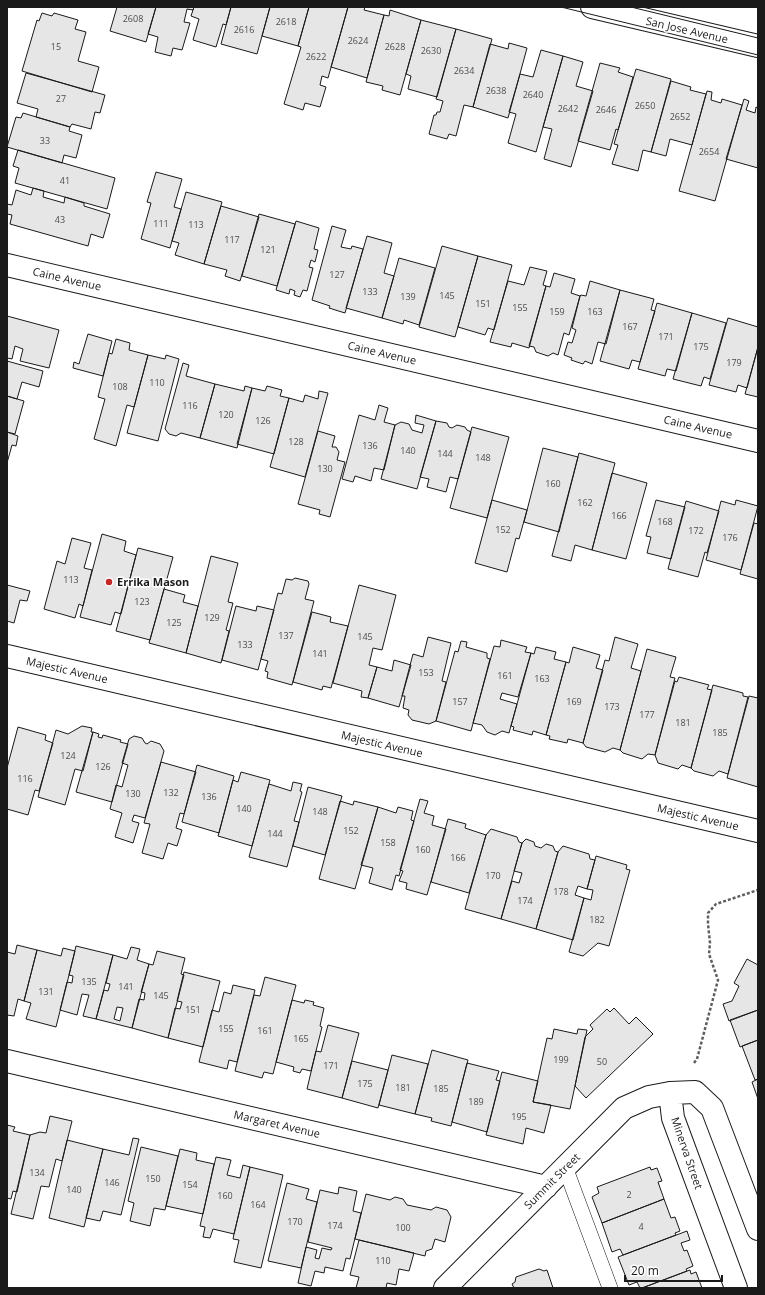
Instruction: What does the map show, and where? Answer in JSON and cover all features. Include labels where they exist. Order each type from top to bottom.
[{"type":"street","name":"San Jose Avenue","points":[[592,7],[758,46]]},
{"type":"street","name":"Caine Avenue","points":[[7,265],[758,441]]},
{"type":"street","name":"Majestic Avenue","points":[[7,656],[758,831]]},
{"type":"street","name":"Margaret Avenue","points":[[7,1061],[546,1187]]},
{"type":"street","points":[[670,1093],[696,1092],[712,1108],[758,1229]]},
{"type":"street","name":"Summit Street","points":[[444,1288],[624,1108],[648,1097],[670,1093]]},
{"type":"street","name":"Minerva Street","points":[[670,1093],[673,1118],[736,1288]]},
{"type":"lane","points":[[565,1167],[610,1288]]},
{"type":"path","points":[[670,1093],[697,1059],[718,980],[709,954],[710,942],[708,913],[716,904],[758,890]]},
{"type":"building","points":[[117,7],[156,7],[146,42],[110,31]]},
{"type":"building","points":[[156,7],[194,7],[193,10],[187,9],[184,22],[190,23],[182,50],[173,48],[171,56],[155,52],[158,37],[148,34]]},
{"type":"building","points":[[194,7],[231,7],[226,25],[223,24],[216,47],[193,40],[199,19],[191,16]]},
{"type":"building","points":[[231,7],[270,7],[257,54],[221,44]]},
{"type":"building","points":[[270,7],[309,7],[298,46],[262,36]]},
{"type":"building","points":[[309,7],[348,7],[328,78],[322,76],[320,85],[326,87],[320,107],[305,103],[303,110],[284,104],[301,47],[298,46]]},
{"type":"building","points":[[348,7],[365,7],[364,10],[384,15],[367,78],[331,67]]},
{"type":"building","points":[[390,10],[421,20],[400,95],[382,90],[383,86],[366,82],[384,15],[389,16]]},
{"type":"building","points":[[42,13],[52,16],[54,13],[78,20],[75,29],[86,32],[78,61],[99,67],[92,92],[22,71],[37,20],[39,21]]},
{"type":"building","points":[[421,20],[456,29],[437,97],[408,89],[411,76],[406,74]]},
{"type":"building","points":[[456,29],[492,39],[473,107],[464,105],[456,136],[449,134],[447,139],[429,134],[434,115],[436,115],[437,112],[440,112],[443,101],[436,99]]},
{"type":"building","points":[[509,43],[527,48],[508,118],[473,107],[490,44],[508,49]]},
{"type":"building","points":[[541,50],[563,56],[536,152],[508,143],[516,114],[509,112],[520,74],[533,77]]},
{"type":"building","points":[[563,56],[583,62],[576,86],[593,91],[571,167],[544,159],[552,129],[543,127]]},
{"type":"building","points":[[600,63],[620,68],[618,72],[633,77],[618,130],[616,129],[610,150],[578,141]]},
{"type":"building","points":[[636,69],[671,79],[651,152],[643,150],[638,171],[612,164],[618,145],[614,144]]},
{"type":"building","points":[[26,73],[105,95],[100,113],[95,112],[91,129],[72,124],[70,127],[36,117],[38,109],[17,103]]},
{"type":"building","points":[[671,81],[691,87],[690,90],[706,94],[692,145],[670,139],[666,156],[651,152]]},
{"type":"building","points":[[707,91],[712,92],[711,100],[721,103],[722,99],[742,105],[715,201],[679,191]]},
{"type":"building","points":[[744,99],[749,101],[746,110],[755,113],[756,107],[758,108],[758,168],[726,159]]},
{"type":"building","points":[[23,113],[70,127],[69,131],[82,135],[76,158],[64,155],[62,163],[7,147],[16,117],[21,118]]},
{"type":"building","points":[[18,150],[115,178],[107,209],[15,183],[19,168],[13,166]]},
{"type":"building","points":[[156,172],[182,179],[174,207],[181,209],[170,248],[141,239],[151,203],[147,202]]},
{"type":"building","points":[[33,188],[44,191],[43,197],[64,203],[65,197],[84,203],[84,206],[110,214],[103,238],[91,234],[88,246],[10,224],[12,215],[7,214],[7,204],[12,205],[16,190],[31,195]]},
{"type":"building","points":[[186,192],[222,202],[204,264],[175,255],[179,243],[172,241]]},
{"type":"building","points":[[221,206],[259,217],[240,281],[225,276],[227,270],[204,264]]},
{"type":"building","points":[[259,214],[295,224],[277,286],[242,276]]},
{"type":"building","points":[[296,221],[319,228],[314,249],[318,250],[315,262],[311,260],[309,267],[313,268],[307,291],[303,290],[300,297],[294,295],[295,291],[290,289],[289,294],[276,290]]},
{"type":"building","points":[[332,226],[346,230],[341,247],[351,249],[352,246],[363,249],[345,313],[329,308],[330,306],[312,300]]},
{"type":"building","points":[[367,236],[392,243],[384,273],[394,276],[382,318],[346,308]]},
{"type":"building","points":[[442,246],[478,256],[455,337],[419,327]]},
{"type":"building","points":[[478,256],[512,265],[494,330],[488,328],[485,335],[458,327]]},
{"type":"building","points":[[399,258],[435,268],[419,325],[404,320],[403,324],[382,318]]},
{"type":"building","points":[[530,267],[547,271],[543,285],[546,286],[529,348],[512,343],[511,347],[490,342],[508,281],[524,285]]},
{"type":"building","points":[[554,273],[575,279],[571,293],[580,296],[569,335],[564,333],[558,355],[553,353],[548,356],[536,352],[534,347],[529,346],[546,286],[550,287]]},
{"type":"building","points":[[590,281],[620,290],[606,344],[598,342],[592,364],[585,361],[583,364],[571,360],[572,358],[564,355],[568,342],[572,343],[576,330],[572,328],[580,296],[586,296]]},
{"type":"building","points":[[620,290],[654,299],[651,310],[655,311],[640,362],[632,360],[629,369],[600,361]]},
{"type":"building","points":[[657,303],[692,313],[676,371],[667,369],[665,376],[638,369]]},
{"type":"building","points":[[692,313],[726,323],[710,379],[704,377],[701,386],[673,379]]},
{"type":"building","points":[[7,316],[59,330],[49,368],[20,361],[23,349],[15,346],[12,359],[7,358]]},
{"type":"building","points":[[728,318],[758,327],[758,347],[747,388],[738,385],[736,392],[709,385]]},
{"type":"building","points":[[88,334],[112,341],[103,376],[73,368],[74,362],[79,364]]},
{"type":"building","points":[[116,339],[130,343],[129,350],[148,355],[134,407],[127,405],[116,446],[94,439],[105,399],[98,397],[109,353],[112,354]]},
{"type":"building","points":[[758,347],[758,397],[745,394]]},
{"type":"building","points":[[148,355],[165,359],[166,355],[179,359],[158,441],[127,433]]},
{"type":"building","points":[[7,361],[43,371],[39,387],[22,382],[17,399],[7,396]]},
{"type":"building","points":[[183,363],[189,365],[186,376],[215,384],[200,438],[181,433],[176,436],[169,434],[165,429]]},
{"type":"building","points":[[215,384],[244,391],[245,386],[252,388],[237,448],[200,438]]},
{"type":"building","points":[[267,386],[282,390],[280,396],[289,398],[274,454],[237,444],[252,388],[265,391]]},
{"type":"building","points":[[319,391],[328,393],[305,477],[270,467],[289,398],[303,402],[305,395],[318,399]]},
{"type":"building","points":[[7,396],[24,401],[15,434],[7,432]]},
{"type":"building","points":[[379,405],[388,408],[384,422],[395,425],[384,470],[374,468],[371,481],[355,476],[353,482],[342,479],[359,415],[375,420]]},
{"type":"building","points":[[416,415],[436,421],[417,489],[381,479],[395,425],[401,422],[409,424],[412,430],[422,433],[424,425],[415,423]]},
{"type":"building","points":[[436,421],[447,423],[449,427],[452,428],[457,425],[465,427],[471,432],[458,479],[450,477],[446,492],[427,487],[429,479],[420,477]]},
{"type":"building","points":[[472,427],[509,437],[487,518],[450,508]]},
{"type":"building","points":[[318,431],[335,436],[332,447],[336,447],[339,452],[337,460],[345,462],[330,517],[319,514],[320,510],[298,504]]},
{"type":"building","points":[[7,432],[18,436],[16,446],[12,445],[7,463]]},
{"type":"building","points":[[543,448],[578,457],[559,532],[524,522]]},
{"type":"building","points":[[579,453],[615,463],[592,550],[575,545],[571,561],[552,556]]},
{"type":"building","points":[[612,473],[647,483],[626,559],[592,550]]},
{"type":"building","points":[[492,500],[527,510],[519,539],[516,538],[507,572],[475,563]]},
{"type":"building","points":[[656,500],[685,507],[671,559],[647,553],[651,537],[646,536]]},
{"type":"building","points":[[736,500],[758,506],[741,570],[706,560],[721,501],[735,505]]},
{"type":"building","points":[[686,501],[719,511],[707,553],[705,552],[698,577],[668,569]]},
{"type":"building","points":[[754,523],[758,524],[758,579],[740,574]]},
{"type":"building","name":"Errika Mason","points":[[102,534],[126,541],[124,551],[136,555],[121,614],[115,612],[111,625],[80,617]]},
{"type":"building","points":[[72,538],[91,543],[84,568],[92,570],[83,606],[79,604],[75,618],[44,609],[57,561],[65,564]]},
{"type":"building","points":[[138,548],[173,557],[150,640],[116,631]]},
{"type":"building","points":[[211,556],[238,563],[228,602],[233,603],[226,630],[229,631],[221,663],[186,653]]},
{"type":"building","points":[[295,578],[308,581],[309,584],[305,599],[314,601],[292,685],[267,678],[268,672],[265,671],[268,661],[261,659],[278,593],[282,594],[286,579],[292,580]]},
{"type":"building","points":[[7,585],[30,591],[27,601],[20,600],[14,623],[7,621]]},
{"type":"building","points":[[359,585],[396,595],[382,650],[373,648],[369,665],[377,667],[368,698],[361,697],[362,691],[333,683]]},
{"type":"building","points":[[164,589],[185,595],[183,602],[198,606],[186,653],[149,643]]},
{"type":"building","points":[[236,606],[256,611],[257,606],[274,610],[258,670],[222,660]]},
{"type":"building","points":[[312,612],[331,617],[330,622],[348,626],[331,688],[323,686],[322,690],[293,682]]},
{"type":"building","points":[[428,637],[451,643],[442,681],[446,682],[436,721],[429,724],[412,720],[408,715],[409,710],[403,708],[405,696],[402,696],[413,654],[423,657]]},
{"type":"building","points":[[615,637],[638,644],[631,668],[641,671],[620,750],[613,748],[605,752],[586,747],[583,743],[605,660],[609,661]]},
{"type":"building","points":[[501,640],[527,647],[525,652],[531,653],[518,697],[502,693],[500,699],[517,704],[509,733],[502,731],[495,735],[487,732],[482,725],[473,723],[494,646],[500,647]]},
{"type":"building","points":[[461,641],[467,642],[466,647],[487,653],[487,658],[490,659],[471,731],[436,721],[455,651],[458,652]]},
{"type":"building","points":[[536,647],[556,652],[554,659],[566,662],[546,735],[533,731],[532,735],[513,730],[514,727],[511,726],[531,653],[534,654]]},
{"type":"building","points":[[573,647],[600,655],[596,668],[603,670],[583,743],[568,739],[567,743],[549,739],[550,736],[546,735],[566,662],[569,663]]},
{"type":"building","points":[[647,649],[676,657],[670,677],[675,678],[655,755],[648,754],[642,759],[623,753],[620,750]]},
{"type":"building","points":[[394,660],[411,665],[399,707],[368,698],[377,667],[392,671]]},
{"type":"building","points":[[679,677],[709,685],[707,689],[712,690],[691,768],[682,765],[678,769],[658,763],[655,755],[675,681],[677,682]]},
{"type":"building","points":[[713,685],[743,693],[743,696],[748,697],[728,774],[719,771],[713,776],[694,771],[691,768]]},
{"type":"building","points":[[749,696],[758,698],[758,787],[727,778]]},
{"type":"building","points":[[82,726],[92,728],[91,732],[93,732],[83,771],[75,769],[65,805],[38,797],[56,730],[68,734]]},
{"type":"building","points":[[18,727],[46,735],[45,740],[53,743],[39,791],[35,790],[28,815],[7,809],[7,768]]},
{"type":"building","points":[[93,732],[99,734],[98,737],[102,738],[103,735],[121,740],[120,742],[128,744],[112,802],[76,792]]},
{"type":"building","points":[[134,736],[142,738],[147,744],[151,741],[160,744],[164,751],[145,818],[134,815],[132,821],[139,823],[133,843],[115,837],[122,813],[110,809],[116,785],[122,787],[128,765],[122,763],[129,739]]},
{"type":"building","points":[[161,762],[196,772],[184,814],[180,813],[176,828],[182,830],[177,846],[168,843],[163,859],[142,853],[150,824],[144,823]]},
{"type":"building","points":[[197,765],[234,776],[219,833],[182,822]]},
{"type":"building","points":[[241,772],[270,780],[252,846],[218,836],[233,780],[238,782]]},
{"type":"building","points":[[293,782],[302,784],[300,791],[302,792],[294,821],[299,822],[287,867],[249,857],[269,784],[291,791]]},
{"type":"building","points":[[308,787],[342,796],[325,855],[293,846]]},
{"type":"building","points":[[420,799],[428,801],[424,813],[434,816],[432,825],[446,829],[427,895],[406,889],[407,883],[399,881],[403,871],[400,870]]},
{"type":"building","points":[[340,801],[353,805],[354,801],[378,807],[355,889],[319,879]]},
{"type":"building","points":[[378,807],[396,813],[398,807],[413,811],[411,820],[414,821],[399,876],[396,875],[392,890],[369,883],[373,868],[361,865]]},
{"type":"building","points":[[448,819],[466,824],[465,828],[486,835],[469,893],[431,882]]},
{"type":"building","points":[[491,829],[517,837],[519,842],[522,843],[501,919],[465,909],[486,835]]},
{"type":"building","points":[[526,839],[534,842],[535,846],[541,848],[546,844],[553,846],[555,851],[558,852],[536,929],[501,919],[512,881],[519,883],[522,873],[514,871],[522,843]]},
{"type":"building","points":[[563,846],[589,854],[590,859],[595,860],[587,889],[578,886],[575,895],[584,898],[573,940],[536,929],[558,852]]},
{"type":"building","points":[[596,856],[627,865],[626,869],[630,870],[609,946],[598,943],[583,956],[569,952],[584,898],[591,900],[593,890],[587,889]]},
{"type":"building","points":[[17,945],[37,950],[24,1001],[18,999],[14,1016],[7,1015],[7,952],[15,954]]},
{"type":"building","points":[[76,946],[113,955],[96,1019],[83,1016],[89,995],[82,994],[77,1015],[60,1010],[67,982],[72,983],[73,976],[69,975]]},
{"type":"building","points":[[131,947],[140,949],[137,960],[149,964],[132,1028],[96,1019],[104,990],[108,991],[110,984],[106,983],[113,955],[127,959]],"holes":[[[117,1007],[123,1008],[120,1021],[114,1019]]]},
{"type":"building","points":[[63,948],[75,951],[56,1027],[26,1019],[31,1003],[24,1001],[37,950],[61,956]]},
{"type":"building","points":[[157,951],[185,958],[181,974],[184,975],[168,1038],[132,1028],[139,999],[144,1000],[145,993],[141,992],[149,964],[153,965]]},
{"type":"building","points":[[747,959],[758,965],[758,1010],[729,1021],[723,1004],[732,1001],[739,986],[734,983]]},
{"type":"building","points":[[184,972],[220,981],[203,1047],[168,1038],[175,1008],[180,1009],[182,1002],[177,1001]]},
{"type":"building","points":[[265,977],[296,985],[273,1074],[264,1072],[262,1078],[235,1071],[254,995],[260,996]]},
{"type":"building","points":[[233,985],[255,990],[237,1062],[229,1060],[227,1069],[199,1062],[212,1010],[219,1012],[224,992],[231,994]]},
{"type":"building","points":[[292,1000],[304,1003],[305,1000],[314,1002],[313,1005],[324,1008],[320,1026],[322,1027],[311,1071],[302,1069],[300,1073],[293,1071],[294,1067],[276,1062]]},
{"type":"building","points":[[614,1008],[629,1024],[636,1017],[653,1034],[586,1098],[575,1086],[585,1037],[593,1029],[590,1025],[607,1009],[610,1012]]},
{"type":"building","points":[[758,1010],[758,1040],[740,1047],[730,1020]]},
{"type":"building","points":[[328,1025],[359,1033],[342,1098],[307,1089],[316,1051],[321,1052]]},
{"type":"building","points":[[554,1029],[577,1034],[578,1029],[587,1030],[570,1109],[533,1102],[547,1038],[552,1039]]},
{"type":"building","points":[[758,1040],[758,1079],[755,1080],[742,1046]]},
{"type":"building","points":[[432,1050],[468,1060],[451,1126],[431,1121],[432,1118],[415,1114]]},
{"type":"building","points":[[392,1055],[428,1064],[415,1114],[379,1105]]},
{"type":"building","points":[[352,1061],[388,1070],[378,1108],[342,1098]]},
{"type":"building","points":[[467,1063],[499,1071],[496,1080],[500,1081],[487,1132],[452,1122]]},
{"type":"building","points":[[502,1072],[538,1081],[533,1102],[551,1105],[544,1133],[526,1128],[523,1144],[486,1135]]},
{"type":"building","points":[[758,1079],[758,1099],[752,1082]]},
{"type":"building","points":[[50,1116],[72,1121],[62,1161],[56,1159],[49,1187],[41,1186],[33,1219],[11,1214],[30,1135],[40,1132],[46,1133]]},
{"type":"building","points":[[7,1125],[15,1127],[13,1131],[30,1135],[17,1192],[13,1191],[11,1199],[7,1198]]},
{"type":"building","points":[[133,1138],[139,1139],[121,1215],[103,1211],[100,1221],[86,1218],[103,1149],[129,1155]]},
{"type":"building","points":[[67,1140],[103,1149],[84,1227],[49,1218]]},
{"type":"building","points":[[141,1147],[178,1156],[165,1210],[154,1208],[150,1226],[130,1221],[134,1203],[128,1201]]},
{"type":"building","points":[[180,1149],[197,1153],[196,1160],[214,1164],[203,1214],[166,1206]]},
{"type":"building","points":[[216,1157],[231,1160],[227,1175],[240,1178],[243,1165],[250,1167],[234,1234],[213,1229],[210,1238],[203,1237],[205,1227],[200,1226]]},
{"type":"building","points":[[250,1167],[283,1175],[261,1268],[234,1262],[239,1240],[233,1239]]},
{"type":"building","points":[[650,1167],[651,1170],[657,1168],[662,1181],[658,1182],[664,1199],[602,1223],[592,1197],[599,1193],[597,1187]]},
{"type":"building","points":[[287,1183],[309,1189],[306,1199],[317,1202],[301,1268],[268,1261]]},
{"type":"building","points":[[339,1187],[357,1191],[353,1211],[361,1213],[350,1259],[346,1258],[343,1271],[325,1267],[324,1273],[315,1271],[311,1286],[298,1283],[306,1247],[317,1250],[315,1258],[319,1259],[322,1248],[331,1250],[332,1248],[308,1242],[320,1190],[338,1194]]},
{"type":"building","points":[[366,1194],[390,1200],[395,1197],[403,1199],[407,1205],[431,1210],[436,1207],[447,1210],[451,1217],[445,1242],[435,1239],[432,1249],[426,1251],[425,1256],[355,1239]]},
{"type":"building","points":[[664,1199],[671,1218],[675,1217],[680,1231],[675,1233],[676,1235],[623,1255],[620,1249],[612,1252],[602,1223]]},
{"type":"building","points":[[687,1231],[690,1240],[681,1243],[684,1251],[687,1250],[693,1266],[686,1269],[687,1271],[642,1288],[640,1288],[637,1282],[629,1285],[618,1257]]},
{"type":"building","points":[[359,1240],[414,1253],[409,1271],[399,1269],[396,1285],[387,1283],[386,1288],[356,1288],[359,1277],[350,1275]]},
{"type":"building","points":[[539,1269],[544,1271],[547,1270],[553,1288],[514,1288],[512,1284],[515,1282],[516,1277]]},
{"type":"building","points":[[690,1270],[691,1274],[696,1272],[702,1288],[642,1288]]},
{"type":"tram line","points":[[561,7],[758,55]]},
{"type":"tram line","points":[[631,7],[758,38]]},
{"type":"place","name":"Errika Mason","points":[[109,582]]}]
